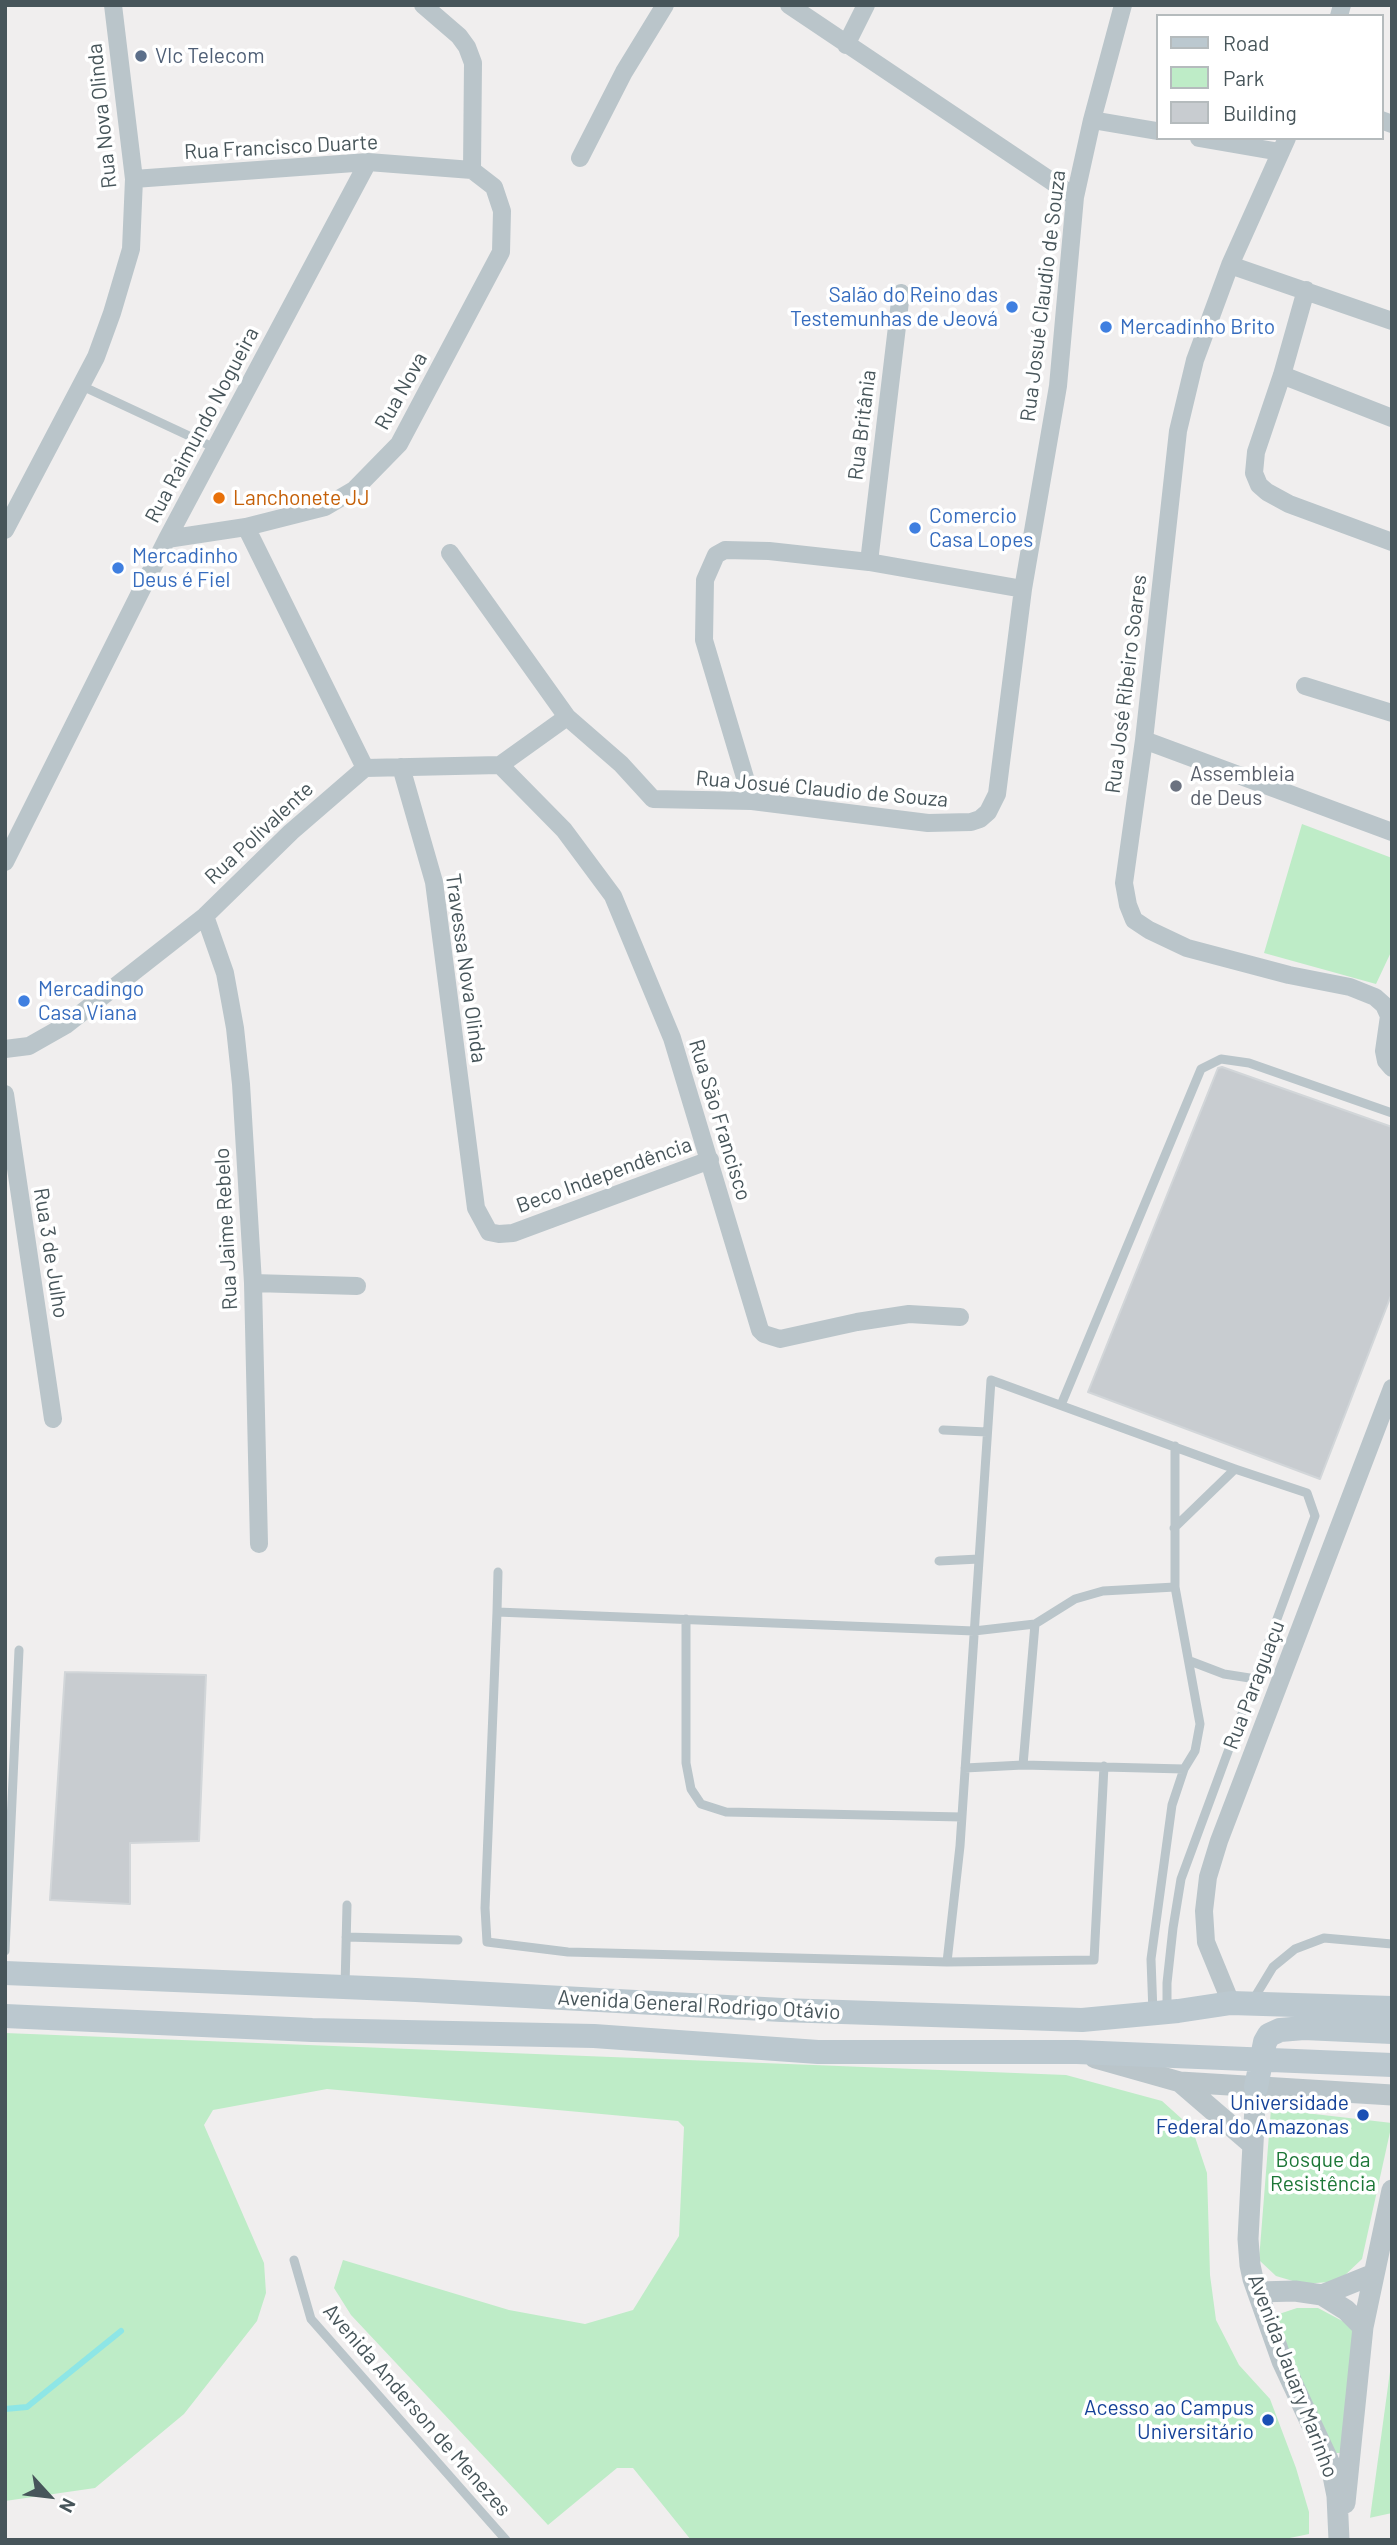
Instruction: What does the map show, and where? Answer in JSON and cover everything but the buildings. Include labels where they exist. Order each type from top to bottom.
[{"type":"main road","name":"Avenida General Rodrigo Otávio","points":[[5,1973],[782,2010],[1082,2020],[1241,2003],[1392,2008]]},
{"type":"main road","name":"Avenida General Rodrigo Otávio","points":[[5,2016],[312,2030],[594,2036],[818,2052],[1077,2052],[1392,2066]]},
{"type":"main road","points":[[1256,2087],[1265,2042],[1269,2035],[1280,2030],[1304,2028],[1392,2032]]},
{"type":"street","name":"Rua Nova Olinda","points":[[5,530],[96,357],[113,313],[131,250],[134,179],[113,5]]},
{"type":"street","points":[[423,5],[459,36],[473,63],[472,170]]},
{"type":"street","points":[[580,158],[624,72],[665,5]]},
{"type":"street","points":[[789,5],[1075,197]]},
{"type":"street","points":[[846,45],[866,5]]},
{"type":"street","name":"Rua Josué Claudio de Souza","points":[[450,553],[567,717],[621,764],[653,799],[752,801],[928,823],[971,822],[980,819],[988,812],[997,794],[1023,589],[1058,386],[1075,197],[1092,120],[1123,5]]},
{"type":"street","points":[[1092,120],[1156,131]]},
{"type":"street","points":[[1223,140],[1283,145]]},
{"type":"street","name":"Rua José Ribeiro Soares","points":[[1283,145],[1230,265],[1195,360],[1178,432],[1144,740],[1124,883],[1133,920],[1187,948],[1367,992],[1384,1005],[1389,1016],[1384,1051],[1392,1069]]},
{"type":"street","name":"Rua Francisco Duarte","points":[[134,179],[368,162],[472,170]]},
{"type":"street","name":"Rua Raimundo Nogueira","points":[[5,862],[167,539],[368,162]]},
{"type":"street","name":"Rua Nova","points":[[167,539],[246,527],[325,507],[355,490],[399,444],[501,252],[502,211],[494,187],[472,170]]},
{"type":"street","points":[[1230,265],[1392,321]]},
{"type":"street","points":[[1306,290],[1282,375],[1256,452],[1254,473],[1259,485],[1289,504],[1392,542]]},
{"type":"street","name":"Rua Britânia","points":[[869,562],[901,293]]},
{"type":"street","points":[[1282,375],[1392,418]]},
{"type":"street","points":[[246,527],[365,768],[500,765],[567,717]]},
{"type":"street","points":[[752,801],[704,640],[705,580],[716,555],[725,550],[769,551],[869,562],[1023,589]]},
{"type":"street","points":[[1305,686],[1392,713]]},
{"type":"street","points":[[1144,740],[1392,832]]},
{"type":"street","name":"Rua São Francisco","points":[[500,765],[564,830],[612,896],[672,1038],[760,1330],[780,1339],[909,1314],[960,1317]]},
{"type":"street","name":"Travessa Nova Olinda","points":[[401,767],[434,882],[472,1178]]},
{"type":"street","name":"Rua Polivalente","points":[[5,1049],[30,1046],[66,1025],[205,916],[290,832],[365,768]]},
{"type":"street","name":"Rua Jaime Rebelo","points":[[205,916],[225,972],[242,1084],[253,1283],[258,1544]]},
{"type":"street","name":"Rua 3 de Julho","points":[[5,1094],[53,1419]]},
{"type":"street","name":"Beco Independência","points":[[472,1178],[476,1208],[483,1224],[489,1232],[513,1233],[710,1160]]},
{"type":"street","points":[[253,1283],[357,1286]]},
{"type":"street","name":"Rua Paraguaçu","points":[[1241,2003],[1206,1942],[1204,1911],[1208,1877],[1392,1388]]},
{"type":"street","name":"Avenida General Rodrigo Otávio","points":[[1077,2052],[1180,2082],[1392,2095]]},
{"type":"street","points":[[1180,2082],[1252,2144]]},
{"type":"street","name":"Avenida Jauary Marinho","points":[[1256,2087],[1248,2239],[1253,2279],[1282,2361],[1331,2466],[1338,2496],[1340,2540]]},
{"type":"street","name":"Avenida Jauary Marinho","points":[[1340,2540],[1363,2327],[1392,2190]]},
{"type":"street","points":[[1322,2295],[1374,2274]]},
{"type":"street","points":[[1258,2292],[1295,2291],[1322,2295],[1346,2309],[1363,2327]]},
{"type":"lane","points":[[82,386],[215,448]]},
{"type":"lane","points":[[1062,1405],[1201,1069],[1221,1059],[1249,1063],[1392,1113]]},
{"type":"lane","points":[[947,1962],[962,1816],[991,1380],[1307,1493],[1315,1516],[1177,1896],[1167,1983],[1160,2013]]},
{"type":"lane","points":[[943,1430],[987,1432]]},
{"type":"lane","points":[[1160,2013],[1151,1959],[1157,1908],[1172,1805],[1184,1769],[1195,1751],[1200,1724],[1175,1587],[1175,1447]]},
{"type":"lane","points":[[1174,1528],[1235,1469]]},
{"type":"lane","points":[[939,1560],[979,1559]]},
{"type":"lane","points":[[498,1572],[485,1908],[487,1942],[508,1947],[568,1952],[947,1962],[1094,1960],[1104,1766]]},
{"type":"lane","points":[[498,1612],[974,1631],[1035,1623],[1075,1599],[1102,1591],[1175,1587]]},
{"type":"lane","points":[[686,1619],[686,1763],[691,1789],[701,1804],[726,1812],[962,1816]]},
{"type":"lane","points":[[1023,1765],[1035,1623]]},
{"type":"lane","points":[[5,1951],[19,1650]]},
{"type":"lane","points":[[1190,1661],[1224,1674],[1256,1679]]},
{"type":"lane","points":[[965,1768],[1023,1765],[1184,1769]]},
{"type":"lane","points":[[345,1989],[347,1905]]},
{"type":"lane","points":[[346,1937],[458,1940]]},
{"type":"lane","points":[[1241,2003],[1273,1967],[1295,1949],[1324,1938],[1392,1944]]},
{"type":"lane","name":"Avenida Anderson de Menezes","points":[[295,2260],[311,2319],[506,2540]]},
{"type":"green space","points":[[1302,824],[1392,858],[1392,950],[1376,984],[1264,953]]},
{"type":"green space","points":[[5,2033],[1066,2075],[1162,2101],[1192,2128],[1207,2173],[1210,2275],[1216,2320],[1239,2365],[1270,2399],[1309,2512],[1309,2534],[1280,2540],[691,2540],[633,2468],[617,2468],[548,2525],[351,2315],[334,2288],[343,2260],[509,2310],[585,2324],[633,2310],[679,2236],[684,2127],[678,2121],[327,2089],[213,2110],[204,2125],[264,2263],[266,2293],[257,2321],[184,2414],[95,2488],[5,2501]]},
{"type":"green space","name":"Bosque da Resistência","points":[[1271,2109],[1392,2123],[1362,2259],[1343,2277],[1329,2282],[1303,2284],[1276,2276],[1259,2260]]},
{"type":"green space","points":[[1297,2308],[1318,2308],[1348,2324],[1358,2339],[1340,2453],[1331,2453],[1278,2329],[1279,2314]]},
{"type":"green space","points":[[1392,2357],[1392,2513],[1370,2518]]},
{"type":"waterway","points":[[5,2409],[27,2407],[121,2331]]},
{"type":"place","name":"Vlc Telecom","points":[[141,56]]},
{"type":"place","name":"Salão do Reino das Testemunhas de Jeová","points":[[1012,307]]},
{"type":"place","name":"Mercadinho Brito","points":[[1106,327]]},
{"type":"place","name":"Lanchonete JJ","points":[[219,498]]},
{"type":"place","name":"Comercio Casa Lopes","points":[[915,528]]},
{"type":"place","name":"Mercadinho Deus é Fiel","points":[[118,568]]},
{"type":"place","name":"Assembleia de Deus","points":[[1176,786]]},
{"type":"place","name":"Mercadingo Casa Viana","points":[[24,1001]]},
{"type":"place","name":"Universidade Federal do Amazonas","points":[[1363,2115]]},
{"type":"place","name":"Acesso ao Campus Universitário","points":[[1268,2420]]}]
